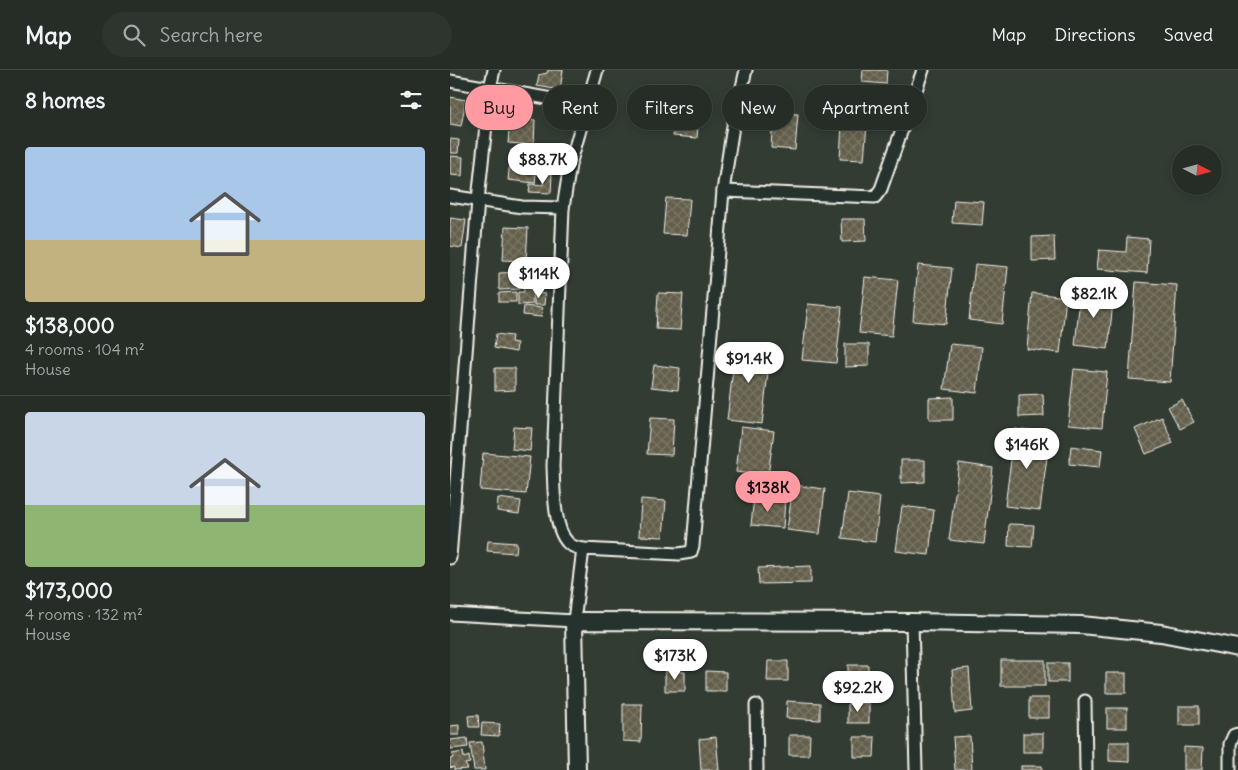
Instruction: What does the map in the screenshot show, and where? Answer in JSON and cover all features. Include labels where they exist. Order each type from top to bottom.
[{"type":"street","points":[[491,85],[494,70]]},
{"type":"street","points":[[592,85],[596,70]]},
{"type":"street","points":[[579,130],[570,165],[563,208],[553,466],[558,522],[562,534],[570,545],[583,549],[679,554],[691,552],[723,191],[733,126],[746,70]]},
{"type":"street","points":[[723,191],[874,197],[881,189],[923,70]]},
{"type":"street","points":[[450,81],[473,85]]},
{"type":"street","points":[[450,558],[478,200],[486,130]]},
{"type":"street","points":[[450,196],[522,207],[563,208]]},
{"type":"street","points":[[577,770],[574,621],[583,549]]},
{"type":"street","points":[[450,614],[574,621],[912,622],[1081,625],[1161,633],[1238,648]]},
{"type":"street","points":[[912,622],[916,770]]},
{"type":"street","points":[[1085,700],[1086,770]]},
{"type":"street","points":[[756,705],[757,770]]},
{"type":"street","points":[[1230,770],[1230,744],[1234,735],[1238,734]]},
{"type":"building","points":[[548,70],[563,70],[561,85],[537,86],[539,75],[547,73]]},
{"type":"building","points":[[863,70],[887,70],[886,84],[862,82]]},
{"type":"building","points":[[450,97],[465,100],[461,126],[450,124]]},
{"type":"building","points":[[794,114],[798,114],[795,150],[771,148],[772,130],[794,130]]},
{"type":"building","points":[[533,120],[535,120],[534,145],[508,143],[509,130],[533,130]]},
{"type":"building","points":[[673,130],[698,130],[697,138],[673,136]]},
{"type":"building","points":[[842,130],[866,130],[864,160],[840,159]]},
{"type":"building","points":[[450,139],[459,140],[458,153],[450,153]]},
{"type":"building","points":[[542,146],[556,148],[553,169],[544,168],[545,161],[540,161]]},
{"type":"building","points":[[511,150],[538,153],[535,183],[508,180]]},
{"type":"building","points":[[450,156],[463,157],[462,176],[450,175]]},
{"type":"building","points":[[544,173],[552,174],[551,193],[529,192],[530,184],[543,185]]},
{"type":"building","points":[[666,198],[690,199],[687,235],[663,234]]},
{"type":"building","points":[[954,200],[984,202],[982,225],[952,223]]},
{"type":"building","points":[[450,218],[466,220],[462,248],[450,246]]},
{"type":"building","points":[[841,219],[865,219],[866,241],[842,242]]},
{"type":"building","points":[[505,227],[528,228],[526,261],[503,260]]},
{"type":"building","points":[[1054,236],[1055,260],[1032,261],[1032,237]]},
{"type":"building","points":[[1127,237],[1149,239],[1147,273],[1097,269],[1099,250],[1126,252]]},
{"type":"building","points":[[975,264],[1008,267],[1002,324],[969,320]]},
{"type":"building","points":[[918,265],[952,268],[946,324],[913,321]]},
{"type":"building","points":[[519,272],[519,289],[499,290],[499,273]]},
{"type":"building","points":[[865,277],[898,280],[892,336],[859,333]]},
{"type":"building","points":[[1136,282],[1177,285],[1170,382],[1129,379]]},
{"type":"building","points":[[523,285],[532,285],[533,304],[518,305],[518,292],[524,292]]},
{"type":"building","points":[[1081,289],[1114,293],[1108,349],[1075,345]]},
{"type":"building","points":[[516,292],[516,302],[499,302],[499,293]]},
{"type":"building","points":[[535,293],[545,294],[544,305],[534,305]]},
{"type":"building","points":[[658,293],[683,294],[680,330],[656,329]]},
{"type":"building","points":[[1032,293],[1066,297],[1060,353],[1027,349]]},
{"type":"building","points":[[808,304],[842,307],[836,363],[802,360]]},
{"type":"building","points":[[524,306],[542,308],[541,317],[523,315]]},
{"type":"building","points":[[496,334],[512,336],[511,342],[517,343],[516,352],[494,348]]},
{"type":"building","points":[[736,343],[771,347],[762,424],[727,420]]},
{"type":"building","points":[[845,344],[869,344],[869,366],[845,367]]},
{"type":"building","points":[[950,344],[982,347],[977,393],[944,389]]},
{"type":"building","points":[[654,365],[680,368],[678,390],[651,387]]},
{"type":"building","points":[[495,368],[515,368],[515,390],[495,391]]},
{"type":"building","points":[[1074,369],[1107,372],[1102,428],[1068,425]]},
{"type":"building","points":[[1043,394],[1044,416],[1019,417],[1019,395]]},
{"type":"building","points":[[953,397],[953,420],[929,420],[929,398]]},
{"type":"building","points":[[1182,400],[1194,422],[1180,429],[1168,407]]},
{"type":"building","points":[[1162,417],[1173,443],[1146,454],[1135,429]]},
{"type":"building","points":[[650,418],[674,419],[672,455],[647,454]]},
{"type":"building","points":[[514,427],[532,428],[530,451],[512,449]]},
{"type":"building","points":[[741,427],[774,431],[768,476],[736,472]]},
{"type":"building","points":[[1015,429],[1050,434],[1040,510],[1005,506]]},
{"type":"building","points":[[1071,446],[1102,450],[1100,467],[1069,464]]},
{"type":"building","points":[[483,453],[530,457],[526,494],[480,490]]},
{"type":"building","points":[[901,460],[925,460],[925,482],[901,483]]},
{"type":"building","points":[[959,463],[993,468],[984,544],[949,540]]},
{"type":"building","points":[[793,485],[825,489],[820,534],[787,530]]},
{"type":"building","points":[[848,493],[880,497],[875,542],[842,538]]},
{"type":"building","points":[[754,497],[785,500],[783,528],[751,525]]},
{"type":"building","points":[[498,498],[521,501],[519,514],[497,511]]},
{"type":"building","points":[[641,499],[666,501],[663,537],[639,536]]},
{"type":"building","points":[[902,506],[934,510],[929,555],[896,551]]},
{"type":"building","points":[[1009,524],[1034,525],[1032,547],[1008,546]]},
{"type":"building","points":[[488,541],[517,543],[516,553],[487,551]]},
{"type":"building","points":[[811,566],[811,583],[759,584],[758,568]]},
{"type":"building","points":[[1001,660],[1045,660],[1045,686],[1001,686]]},
{"type":"building","points":[[768,661],[788,661],[788,681],[767,681]]},
{"type":"building","points":[[1048,663],[1068,663],[1068,682],[1048,682]]},
{"type":"building","points":[[848,665],[868,665],[868,685],[848,684]]},
{"type":"building","points":[[969,668],[972,711],[955,713],[952,670]]},
{"type":"building","points":[[665,671],[685,672],[685,691],[665,691]]},
{"type":"building","points":[[706,671],[726,672],[726,691],[706,691]]},
{"type":"building","points":[[1106,673],[1126,673],[1126,693],[1106,693]]},
{"type":"building","points":[[1029,698],[1049,698],[1049,718],[1029,718]]},
{"type":"building","points":[[787,701],[820,703],[820,720],[786,718]]},
{"type":"building","points":[[848,703],[869,703],[869,723],[848,723]]},
{"type":"building","points":[[623,704],[642,704],[641,742],[623,741]]},
{"type":"building","points":[[1179,706],[1199,706],[1199,725],[1179,725]]},
{"type":"building","points":[[1107,708],[1127,708],[1127,728],[1107,728]]},
{"type":"building","points":[[478,715],[479,727],[469,727],[468,716]]},
{"type":"building","points":[[482,723],[500,724],[499,736],[481,735]]},
{"type":"building","points":[[459,725],[459,735],[450,735],[450,726]]},
{"type":"building","points":[[1023,733],[1043,733],[1043,752],[1023,752]]},
{"type":"building","points":[[789,735],[810,735],[809,755],[789,755]]},
{"type":"building","points":[[970,736],[972,770],[955,770],[953,737]]},
{"type":"building","points":[[716,737],[719,770],[701,770],[699,739]]},
{"type":"building","points":[[854,737],[875,737],[874,757],[854,757]]},
{"type":"building","points":[[467,738],[468,747],[451,749],[450,740]]},
{"type":"building","points":[[482,742],[485,770],[474,770],[470,743]]},
{"type":"building","points":[[1109,742],[1129,742],[1129,762],[1109,761]]},
{"type":"building","points":[[1184,747],[1203,748],[1202,770],[1184,770]]},
{"type":"building","points":[[463,752],[464,758],[469,756],[470,763],[465,764],[468,769],[454,770],[454,767],[450,768],[450,759],[453,758],[452,754]]},
{"type":"building","points":[[1021,766],[1042,766],[1042,770],[1021,770]]}]
